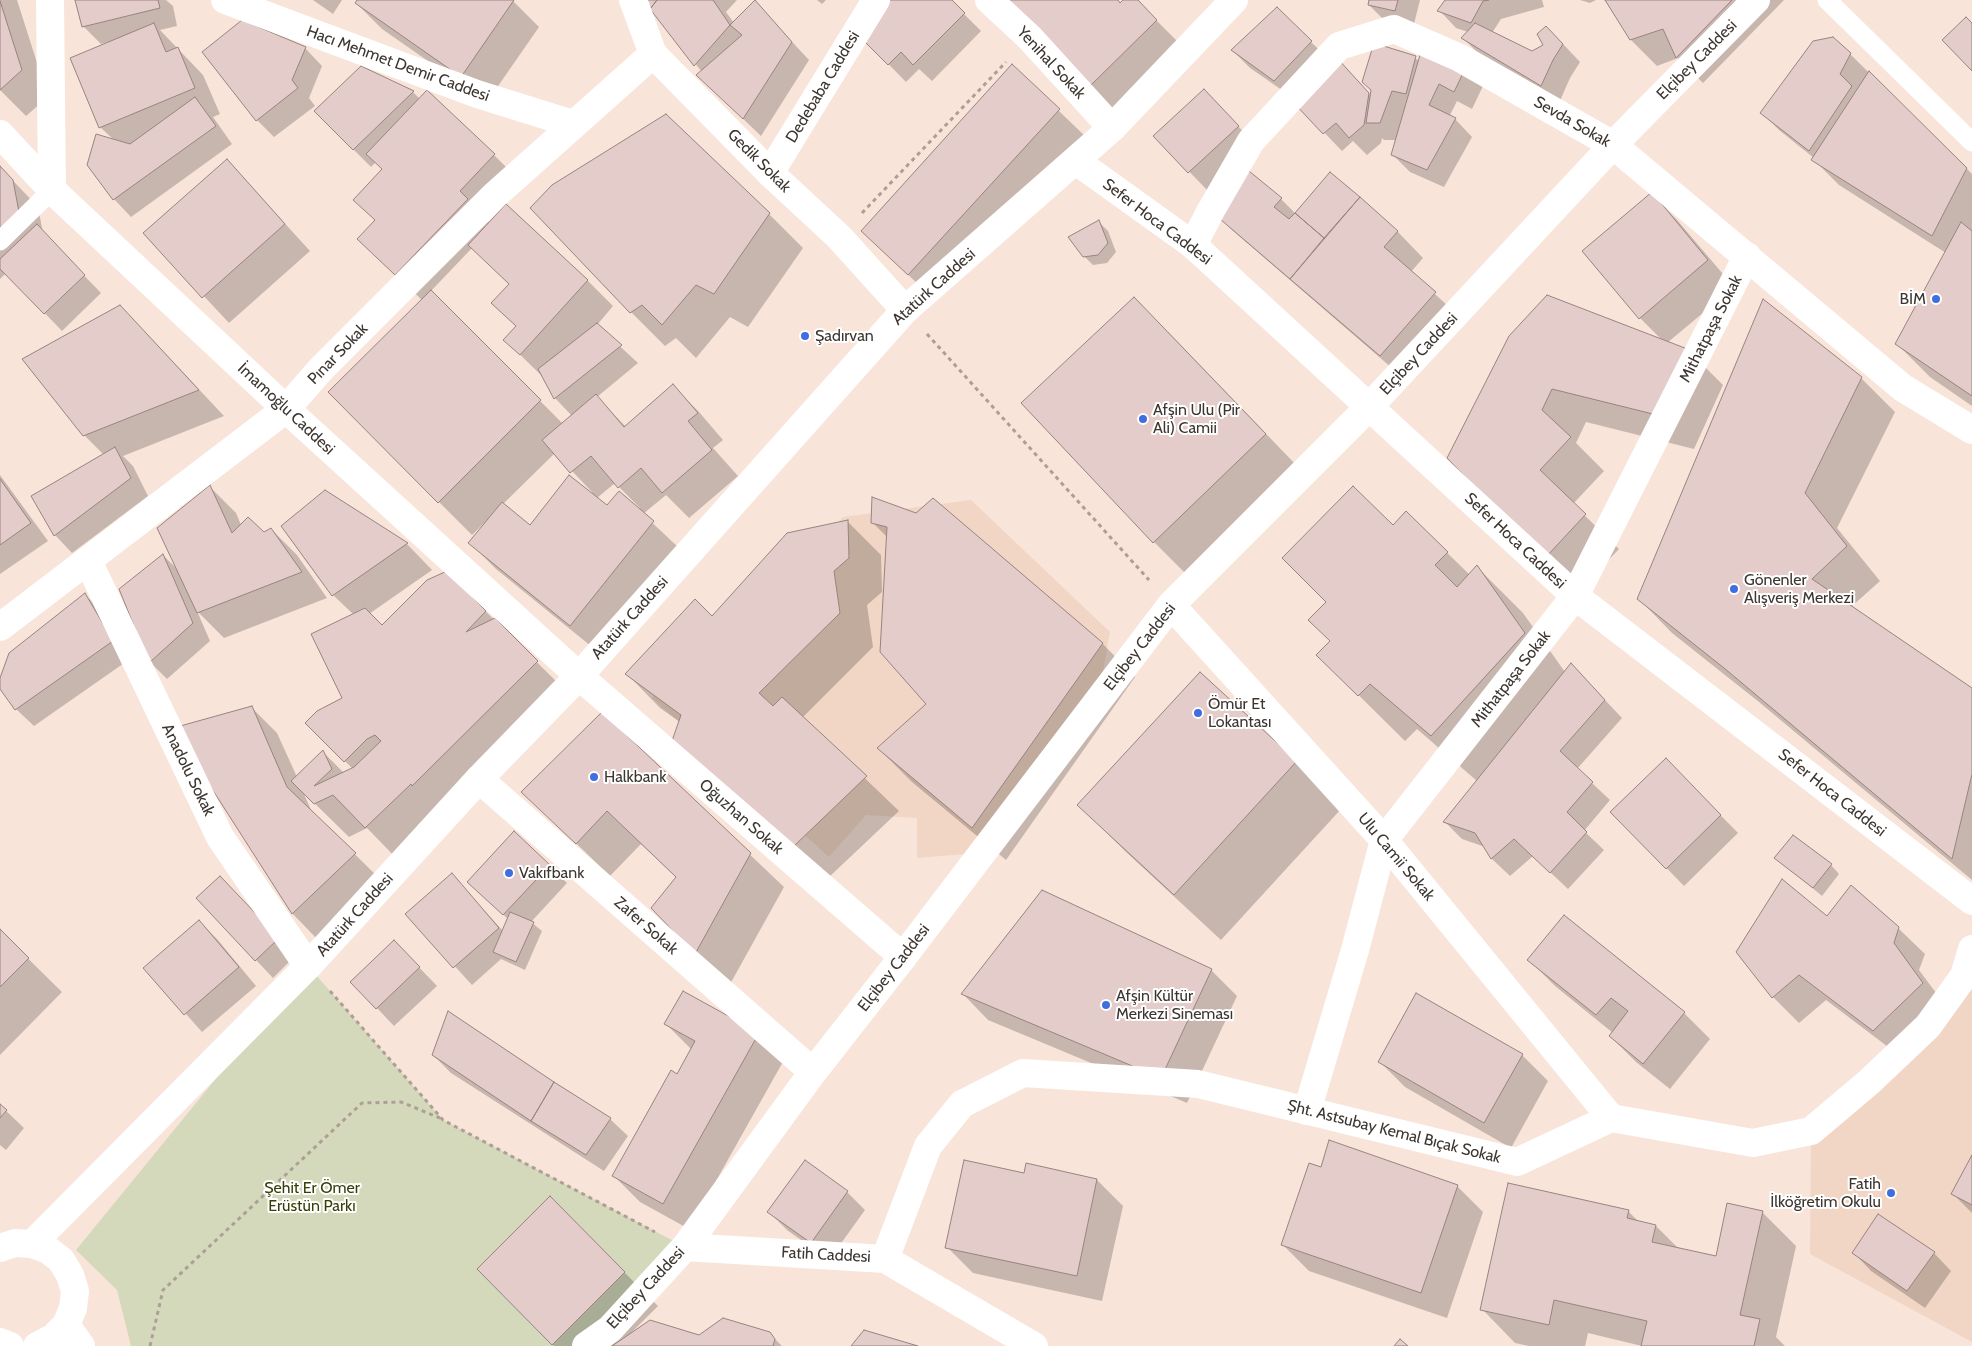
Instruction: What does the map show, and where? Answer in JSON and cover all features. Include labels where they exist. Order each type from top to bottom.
[{"type":"street","points":[[50,0],[52,190]]},
{"type":"street","name":"Hacı Mehmet Demir Caddesi","points":[[225,0],[477,94],[573,124]]},
{"type":"street","name":"Gedik Sokak","points":[[633,0],[653,54],[770,174],[839,237],[905,310]]},
{"type":"street","name":"Dedebaba Caddesi","points":[[770,174],[876,0]]},
{"type":"street","name":"Yenihal Sokak","points":[[989,0],[1029,37],[1112,128]]},
{"type":"street","name":"Atatürk Caddesi","points":[[12,1242],[308,966],[479,780],[579,676],[905,310],[1112,128],[1234,0]]},
{"type":"street","name":"Elçibey Caddesi","points":[[586,1346],[610,1329],[685,1247],[813,1072],[1171,605],[1369,407],[1613,145],[1756,0]]},
{"type":"street","name":"Sevda Sokak","points":[[1193,245],[1251,141],[1339,46],[1394,29],[1460,58],[1613,145],[1903,388],[1972,430]]},
{"type":"street","name":"Pınar Sokak","points":[[0,627],[286,409],[321,369],[495,195],[653,54]]},
{"type":"street","name":"İmamoğlu Caddesi","points":[[0,134],[52,190],[286,409],[579,676]]},
{"type":"street","name":"Sefer Hoca Caddesi","points":[[1076,161],[1193,245],[1575,596],[1972,901]]},
{"type":"street","name":"Mithatpaşa Sokak","points":[[1307,1111],[1355,950],[1384,840],[1575,596],[1747,256]]},
{"type":"street","name":"Anadolu Sokak","points":[[88,561],[220,837],[308,966]]},
{"type":"street","name":"Ulu Camii Sokak","points":[[1171,605],[1384,840],[1611,1118]]},
{"type":"street","name":"Oğuzhan Sokak","points":[[579,676],[903,957]]},
{"type":"street","name":"Zafer Sokak","points":[[479,780],[813,1072]]},
{"type":"street","points":[[1611,1118],[1753,1143],[1810,1132],[1869,1082],[1928,1026],[1964,976],[1972,949]]},
{"type":"street","name":"Şht. Astsubay Kemal Bıçak Sokak","points":[[885,1259],[928,1146],[962,1104],[1024,1074],[1198,1084],[1517,1162],[1611,1118]]},
{"type":"street","points":[[12,1242],[48,1250],[61,1260],[70,1275],[75,1291],[73,1335],[54,1338],[37,1346]]},
{"type":"street","name":"Fatih Caddesi","points":[[685,1247],[885,1259],[1034,1346]]},
{"type":"lane","points":[[1827,0],[1972,142]]},
{"type":"lane","points":[[0,241],[52,190]]},
{"type":"path","points":[[839,237],[1029,37]]},
{"type":"path","points":[[905,310],[1171,605]]},
{"type":"path","points":[[308,966],[443,1120]]},
{"type":"path","points":[[150,1346],[163,1290],[362,1103],[401,1102],[443,1120],[685,1247]]},
{"type":"shaded area","points":[[971,500],[1110,632],[1099,694],[965,854],[917,858],[917,818],[866,815],[829,857],[652,698],[724,619],[739,631],[843,517]]},
{"type":"shaded area","name":"Fatih İlköğretim Okulu","points":[[1972,985],[1972,1342],[1810,1254],[1811,1131]]},
{"type":"green space","name":"Şehit Er Ömer Erüstün Parkı","points":[[308,966],[443,1120],[685,1247],[586,1346],[131,1346],[117,1290],[76,1250]]},
{"type":"building","points":[[75,0],[158,0],[160,8],[82,27]]},
{"type":"building","points":[[357,0],[514,0],[461,77],[355,3]]},
{"type":"building","points":[[646,0],[657,0],[650,9]]},
{"type":"building","points":[[657,0],[713,0],[730,25],[694,66],[650,9]]},
{"type":"building","points":[[755,0],[792,42],[743,119],[696,75],[742,35],[730,25]]},
{"type":"building","points":[[880,0],[952,0],[965,13],[913,65],[901,52],[888,65],[859,36]]},
{"type":"building","points":[[999,0],[1118,0],[1120,3],[1123,0],[1138,0],[1157,20],[1087,89]]},
{"type":"building","points":[[1369,0],[1398,0],[1395,11],[1368,5]]},
{"type":"building","points":[[1445,0],[1489,0],[1483,1],[1471,23],[1437,11]]},
{"type":"building","points":[[1605,0],[1732,0],[1676,58],[1663,29],[1630,40]]},
{"type":"building","points":[[0,1],[22,70],[0,90]]},
{"type":"building","points":[[1277,7],[1312,41],[1274,81],[1231,50]]},
{"type":"building","points":[[1966,17],[1972,23],[1972,71],[1942,40]]},
{"type":"building","points":[[242,20],[306,47],[292,80],[298,88],[256,121],[202,52]]},
{"type":"building","points":[[154,23],[166,52],[178,47],[195,88],[99,128],[70,58]]},
{"type":"building","points":[[1475,23],[1532,51],[1543,45],[1537,34],[1546,26],[1563,44],[1541,86],[1461,38]]},
{"type":"building","points":[[1833,37],[1851,53],[1840,74],[1852,86],[1809,151],[1760,113],[1813,41]]},
{"type":"building","points":[[1374,43],[1416,56],[1406,94],[1392,91],[1380,123],[1366,123],[1371,90],[1362,82]]},
{"type":"building","points":[[1422,48],[1466,67],[1454,92],[1439,84],[1429,105],[1456,118],[1427,170],[1391,155]]},
{"type":"building","points":[[1337,58],[1369,93],[1364,125],[1349,138],[1336,123],[1323,134],[1292,101]]},
{"type":"building","points":[[1012,64],[1060,109],[908,275],[861,231]]},
{"type":"building","points":[[361,66],[414,91],[353,150],[314,111]]},
{"type":"building","points":[[1869,71],[1967,168],[1932,236],[1811,160]]},
{"type":"building","points":[[1204,89],[1239,126],[1188,173],[1153,136]]},
{"type":"building","points":[[427,90],[495,154],[460,191],[468,199],[395,275],[357,239],[375,220],[353,200],[382,169],[366,154]]},
{"type":"building","points":[[195,97],[216,126],[113,200],[87,165],[96,134],[130,144]]},
{"type":"building","points":[[666,114],[770,213],[714,294],[696,285],[662,325],[642,305],[630,313],[530,208],[552,185]]},
{"type":"building","points":[[227,159],[285,224],[202,298],[143,233]]},
{"type":"building","points":[[0,166],[13,180],[19,212],[0,230]]},
{"type":"building","points":[[1249,171],[1282,198],[1274,207],[1289,219],[1295,213],[1324,238],[1290,279],[1213,213]]},
{"type":"building","points":[[1330,172],[1360,197],[1324,238],[1295,213]]},
{"type":"building","points":[[1652,192],[1708,260],[1639,319],[1582,251]]},
{"type":"building","points":[[1360,197],[1398,231],[1384,247],[1436,292],[1380,356],[1290,279]]},
{"type":"building","points":[[506,204],[588,280],[520,355],[503,340],[516,326],[491,303],[509,284],[468,245]]},
{"type":"building","points":[[1099,220],[1108,243],[1098,255],[1083,257],[1068,237]]},
{"type":"building","points":[[1961,222],[1972,231],[1972,396],[1895,344]]},
{"type":"building","points":[[37,224],[85,275],[44,314],[0,269],[0,259]]},
{"type":"building","points":[[431,290],[541,400],[438,503],[328,392]]},
{"type":"building","points":[[1547,295],[1690,350],[1661,416],[1552,389],[1542,410],[1571,437],[1540,470],[1586,514],[1546,557],[1447,458],[1509,336]]},
{"type":"building","name":"Afşin Ulu (Pir Ali) Camii","points":[[1134,297],[1266,434],[1153,543],[1021,403]]},
{"type":"building","name":"Gönenler Alışveriş Merkezi","points":[[1763,299],[1862,377],[1805,493],[1847,546],[1812,579],[1972,688],[1972,774],[1952,859],[1724,668],[1637,599]]},
{"type":"building","points":[[120,305],[199,390],[83,436],[22,359]]},
{"type":"building","points":[[597,323],[622,345],[554,399],[538,369]]},
{"type":"building","points":[[673,384],[698,413],[688,421],[712,450],[662,493],[641,468],[618,488],[591,456],[570,473],[542,440],[596,394],[624,427]]},
{"type":"building","points":[[115,447],[131,478],[54,536],[31,496]]},
{"type":"building","points":[[569,475],[607,505],[619,491],[654,521],[570,626],[468,543],[502,502],[530,525]]},
{"type":"building","points":[[0,479],[31,523],[0,545]]},
{"type":"building","points":[[210,485],[232,533],[248,517],[264,532],[271,528],[302,572],[197,613],[157,528]]},
{"type":"building","points":[[1353,486],[1393,525],[1406,511],[1448,552],[1435,565],[1457,587],[1477,565],[1525,633],[1431,736],[1370,684],[1358,696],[1316,655],[1330,641],[1308,620],[1326,602],[1282,558]]},
{"type":"building","points":[[325,490],[408,543],[332,596],[281,526]]},
{"type":"building","points":[[872,497],[916,513],[933,498],[1103,643],[972,828],[877,748],[926,704],[880,652],[887,527],[871,523]]},
{"type":"building","points":[[848,520],[849,558],[834,571],[840,613],[759,693],[773,706],[782,697],[867,776],[794,846],[672,741],[681,715],[625,674],[695,599],[712,616],[787,533]]},
{"type":"building","points":[[163,554],[193,623],[149,663],[119,589]]},
{"type":"building","points":[[447,571],[486,611],[466,632],[495,618],[538,661],[412,786],[411,784],[365,828],[333,795],[314,804],[291,781],[323,750],[332,769],[314,786],[354,767],[381,741],[375,735],[367,739],[344,762],[305,723],[317,711],[342,698],[311,634],[365,608],[382,625],[427,580]]},
{"type":"building","points":[[85,593],[113,641],[15,710],[0,689],[0,678],[9,653]]},
{"type":"building","points":[[1571,663],[1605,700],[1560,751],[1593,782],[1567,812],[1587,832],[1550,873],[1514,839],[1491,859],[1475,833],[1443,822]]},
{"type":"building","points":[[1200,672],[1297,761],[1174,895],[1077,805]]},
{"type":"building","points":[[252,706],[287,787],[356,853],[292,914],[173,728]]},
{"type":"building","points":[[602,712],[751,853],[695,954],[651,908],[676,877],[607,811],[576,844],[521,792]]},
{"type":"building","points":[[1666,758],[1721,815],[1666,869],[1610,812]]},
{"type":"building","points":[[514,831],[550,865],[503,915],[467,882]]},
{"type":"building","points":[[1793,835],[1832,864],[1813,888],[1774,858]]},
{"type":"building","points":[[452,873],[499,928],[453,968],[405,914]]},
{"type":"building","points":[[220,876],[279,938],[255,961],[196,898]]},
{"type":"building","points":[[1782,879],[1827,916],[1851,885],[1899,927],[1894,943],[1923,983],[1873,1031],[1799,975],[1772,998],[1736,952]]},
{"type":"building","points":[[1042,890],[1212,969],[1161,1078],[961,994]]},
{"type":"building","points":[[510,912],[534,922],[516,962],[493,952]]},
{"type":"building","points":[[1564,915],[1685,1012],[1643,1064],[1609,1036],[1628,1011],[1611,998],[1596,1015],[1527,960]]},
{"type":"building","points":[[199,920],[239,967],[184,1015],[143,968]]},
{"type":"building","points":[[0,929],[29,958],[0,987]]},
{"type":"building","points":[[394,940],[420,967],[376,1009],[350,982]]},
{"type":"building","points":[[683,991],[759,1033],[663,1204],[612,1176],[671,1070],[677,1074],[695,1041],[664,1024]]},
{"type":"building","points":[[1416,993],[1523,1054],[1484,1123],[1378,1062]]},
{"type":"building","points":[[448,1011],[554,1082],[531,1121],[432,1055]]},
{"type":"building","points":[[554,1082],[611,1118],[586,1155],[531,1121]]},
{"type":"building","points":[[0,1104],[7,1110],[0,1118]]},
{"type":"building","points":[[1329,1140],[1458,1185],[1421,1293],[1281,1245],[1309,1163],[1321,1167]]},
{"type":"building","points":[[1972,1155],[1972,1205],[1951,1194]]},
{"type":"building","points":[[805,1160],[848,1191],[811,1243],[767,1212]]},
{"type":"building","points":[[964,1160],[1024,1173],[1026,1163],[1097,1179],[1077,1276],[945,1248]]},
{"type":"building","points":[[1508,1183],[1629,1210],[1627,1218],[1656,1225],[1652,1242],[1716,1256],[1727,1203],[1763,1211],[1740,1315],[1760,1319],[1754,1346],[1641,1346],[1647,1321],[1554,1300],[1549,1325],[1480,1310]]},
{"type":"building","points":[[550,1196],[625,1272],[552,1345],[477,1269]]},
{"type":"building","points":[[1878,1214],[1935,1252],[1907,1291],[1852,1253]]},
{"type":"building","points":[[723,1318],[770,1332],[775,1339],[773,1346],[612,1346],[650,1320],[699,1335]]},
{"type":"building","points":[[864,1330],[918,1346],[851,1346]]},
{"type":"building","points":[[1400,1339],[1408,1346],[1394,1346]]},
{"type":"place","name":"BİM","points":[[1936,299]]},
{"type":"place","name":"Şadırvan","points":[[805,336]]},
{"type":"place","name":"Afşin Ulu (Pir Ali) Camii","points":[[1143,419]]},
{"type":"place","name":"Gönenler Alışveriş Merkezi","points":[[1734,589]]},
{"type":"place","name":"Ömür Et Lokantası","points":[[1198,713]]},
{"type":"place","name":"Halkbank","points":[[594,777]]},
{"type":"place","name":"Vakıfbank","points":[[509,873]]},
{"type":"place","name":"Afşin Kültür Merkezi Sineması","points":[[1106,1005]]},
{"type":"place","name":"Fatih İlköğretim Okulu","points":[[1891,1193]]}]
